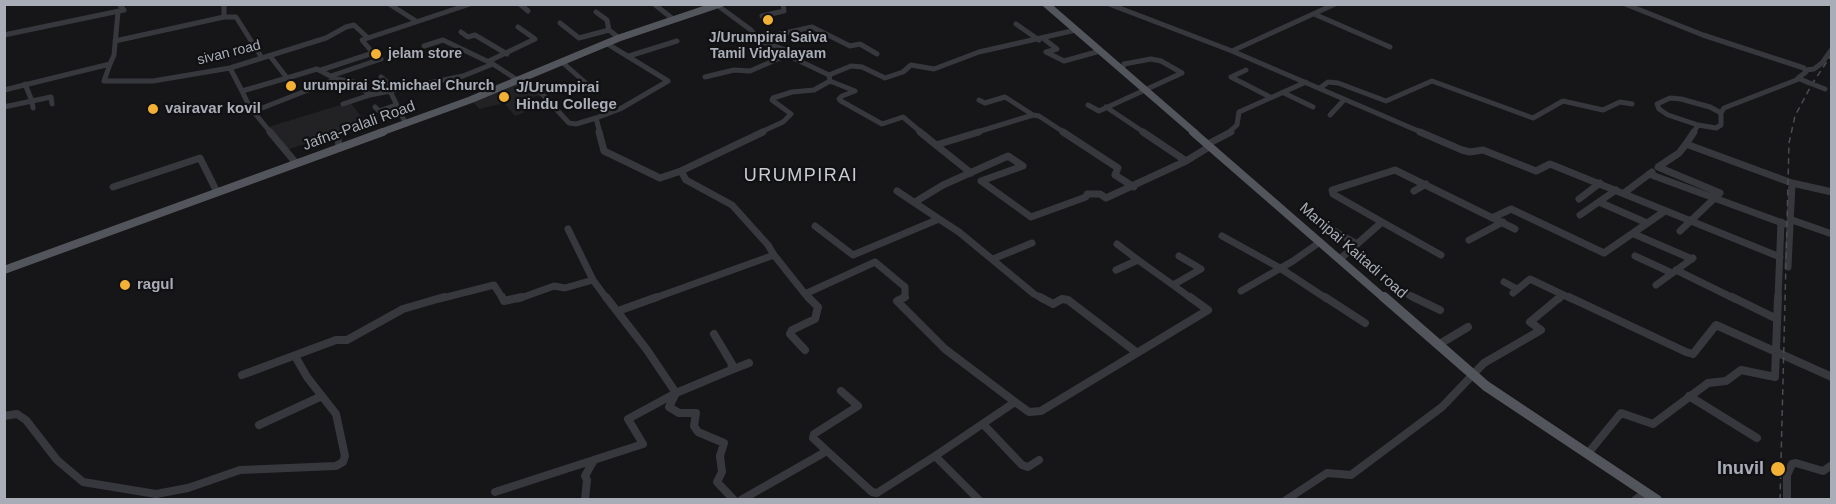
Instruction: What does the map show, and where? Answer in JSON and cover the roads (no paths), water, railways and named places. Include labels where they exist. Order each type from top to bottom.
[{"type":"main road","name":"Manipai Kaitadi road","points":[[1046,4],[1486,386],[1657,500]]},
{"type":"main road","name":"Jafna-Palali Road","points":[[4,270],[339,146],[406,124],[522,80],[619,38],[719,5]]},
{"type":"street","points":[[4,35],[124,10],[119,4]]},
{"type":"street","points":[[224,4],[224,17]]},
{"type":"street","points":[[389,4],[416,21]]},
{"type":"street","points":[[253,111],[381,59],[373,54],[362,40],[470,4]]},
{"type":"street","points":[[520,4],[528,11]]},
{"type":"street","points":[[654,4],[673,19]]},
{"type":"street","points":[[762,16],[784,11],[783,4]]},
{"type":"street","points":[[1109,4],[1232,51],[1467,152],[1484,150],[1536,171],[1550,164],[1780,256]]},
{"type":"street","points":[[1232,51],[1335,4]]},
{"type":"street","points":[[1625,4],[1703,35],[1806,70],[1814,69],[1822,63],[1832,49]]},
{"type":"street","points":[[719,5],[751,30],[758,39],[786,50],[787,55],[855,91],[839,99],[882,124],[903,117],[971,173]]},
{"type":"street","points":[[4,90],[110,64],[114,55],[118,12]]},
{"type":"street","points":[[596,12],[607,20],[609,30],[619,38]]},
{"type":"street","points":[[1314,14],[1390,47]]},
{"type":"street","points":[[115,41],[224,17],[236,17],[262,58]]},
{"type":"street","points":[[560,23],[579,38],[609,30]]},
{"type":"street","points":[[1016,24],[1057,49],[1046,52],[1064,61],[1100,51]]},
{"type":"street","name":"sivan road","points":[[110,64],[104,81],[153,81],[230,68],[326,38],[354,25],[368,38]]},
{"type":"street","points":[[343,104],[370,95],[463,76],[535,39],[518,27]]},
{"type":"street","points":[[758,39],[812,27],[850,46],[860,45],[877,54]]},
{"type":"street","points":[[596,118],[604,151],[660,178],[681,171],[783,122],[790,114],[787,109],[772,100],[773,98],[792,92],[814,90],[830,78],[855,66],[885,78],[903,72],[911,65],[934,69],[979,52],[1076,30]]},
{"type":"street","points":[[461,32],[468,37],[475,35],[507,54]]},
{"type":"street","points":[[424,46],[442,39],[491,63],[542,94],[569,123],[576,124],[620,109],[668,81],[640,66],[629,56],[606,43]]},
{"type":"street","points":[[629,56],[677,41]]},
{"type":"street","points":[[242,91],[373,54]]},
{"type":"street","points":[[705,77],[734,70],[750,71],[787,55]]},
{"type":"street","points":[[270,56],[287,78]]},
{"type":"street","points":[[1088,105],[1099,111],[1182,72],[1161,61],[1151,59],[1124,64],[1122,70]]},
{"type":"street","points":[[562,62],[588,85]]},
{"type":"street","points":[[230,68],[253,111],[296,163]]},
{"type":"street","points":[[321,70],[334,77],[354,82],[370,95]]},
{"type":"street","points":[[1246,70],[1231,77],[1270,97]]},
{"type":"street","points":[[1799,79],[1797,76],[1806,70]]},
{"type":"street","points":[[381,77],[392,90],[396,105],[406,124]]},
{"type":"street","points":[[1721,113],[1681,99],[1670,98],[1658,104],[1659,109],[1668,115],[1698,125],[1716,128],[1721,125],[1721,113],[1724,108],[1799,79],[1828,90]]},
{"type":"street","points":[[1320,88],[1328,82],[1338,83],[1386,101],[1432,81],[1533,118],[1563,101],[1603,110],[1620,102],[1632,104]]},
{"type":"street","points":[[915,202],[943,185],[1008,156],[1023,166],[981,181],[1031,217],[1086,197],[1087,194],[1100,194],[1106,198],[1134,187],[1186,160],[1233,131],[1237,125],[1239,112],[1306,82]]},
{"type":"street","points":[[26,84],[33,108]]},
{"type":"street","points":[[1284,93],[1313,107]]},
{"type":"street","points":[[1353,103],[1368,96]]},
{"type":"street","points":[[4,107],[51,97],[52,104]]},
{"type":"street","points":[[979,100],[985,103],[1005,97],[1033,115],[1039,116],[1118,168],[1116,176],[1134,187]]},
{"type":"street","points":[[1330,115],[1344,100]]},
{"type":"street","points":[[378,111],[396,105]]},
{"type":"street","points":[[1106,107],[1186,160]]},
{"type":"street","points":[[936,146],[1033,115]]},
{"type":"street","points":[[1624,193],[1679,153],[1698,125]]},
{"type":"street","points":[[337,134],[339,146]]},
{"type":"street","points":[[1686,144],[1792,183],[1832,192]]},
{"type":"street","points":[[113,188],[200,158],[217,192]]},
{"type":"street","points":[[1658,167],[1720,193],[1680,231]]},
{"type":"street","points":[[1441,255],[1333,194],[1332,190],[1395,170],[1515,229]]},
{"type":"street","points":[[681,171],[686,180],[732,205],[768,245],[805,294],[819,307],[815,319],[792,330],[790,334],[806,350]]},
{"type":"street","points":[[1649,174],[1781,222],[1832,234]]},
{"type":"street","points":[[1579,199],[1600,183]]},
{"type":"street","points":[[1788,267],[1792,223],[1792,183]]},
{"type":"street","points":[[1414,191],[1426,184]]},
{"type":"street","points":[[1580,215],[1616,190]]},
{"type":"street","points":[[897,191],[993,259],[1034,294],[1053,304],[1062,299],[1068,300],[1136,352]]},
{"type":"street","points":[[1599,202],[1647,223]]},
{"type":"street","points":[[1494,218],[1511,209],[1604,253],[1665,211]]},
{"type":"street","points":[[815,226],[854,255],[939,219]]},
{"type":"street","points":[[1340,259],[1382,222]]},
{"type":"street","points":[[1468,240],[1503,222]]},
{"type":"street","points":[[1588,452],[1621,413],[1653,424],[1708,383],[1726,381],[1741,370],[1774,376],[1777,353],[1781,222]]},
{"type":"street","points":[[1320,223],[1357,244]]},
{"type":"street","points":[[568,230],[593,280],[676,393]]},
{"type":"street","points":[[1634,234],[1693,258],[1656,285]]},
{"type":"street","points":[[1221,236],[1281,268],[1365,324]]},
{"type":"street","points":[[1241,291],[1320,242]]},
{"type":"street","points":[[993,259],[1032,243]]},
{"type":"street","points":[[865,251],[905,287],[905,297],[897,301],[929,333],[957,360],[1029,412],[1041,411],[1208,309],[1117,244]]},
{"type":"street","points":[[618,311],[774,255]]},
{"type":"street","points":[[1173,285],[1201,269],[1179,256]]},
{"type":"street","points":[[1635,256],[1777,319]]},
{"type":"street","points":[[1116,270],[1138,260]]},
{"type":"street","points":[[805,294],[875,262]]},
{"type":"street","points":[[1504,282],[1515,291],[1530,279],[1693,354],[1716,325],[1832,377]]},
{"type":"street","points":[[242,375],[336,340],[347,340],[404,309],[485,286],[497,287],[504,301],[554,286],[565,288],[593,280]]},
{"type":"street","points":[[1393,305],[1410,294],[1440,310]]},
{"type":"street","points":[[1286,500],[1327,473],[1351,475],[1442,407],[1484,363],[1541,330],[1530,322],[1563,295]]},
{"type":"street","points":[[1438,345],[1468,327]]},
{"type":"street","points":[[714,334],[732,364],[731,370]]},
{"type":"street","points":[[4,416],[17,414],[26,420],[57,460],[82,482],[156,494],[188,488],[240,470],[326,467],[343,462],[345,456],[336,414],[307,377],[295,356]]},
{"type":"street","points":[[495,492],[643,444],[628,419],[676,393],[749,363]]},
{"type":"street","points":[[841,391],[858,406],[814,434],[813,438],[872,492],[877,493],[1015,402]]},
{"type":"street","points":[[676,393],[669,407],[679,413],[696,413],[694,426],[698,432],[724,443],[720,456],[723,472],[717,482],[734,500]]},
{"type":"street","points":[[259,425],[322,396]]},
{"type":"street","points":[[1689,396],[1757,438]]},
{"type":"street","points":[[983,424],[1022,465],[1028,467],[1039,460]]},
{"type":"street","points":[[741,500],[827,451]]},
{"type":"street","points":[[935,456],[979,500]]},
{"type":"street","points":[[585,500],[587,480],[585,476],[594,459]]},
{"type":"street","points":[[1787,500],[1787,475],[1792,464],[1796,463],[1823,471],[1832,465]]},
{"type":"street","points":[[1635,500],[1646,492]]},
{"type":"railway","points":[[1780,500],[1789,143],[1795,116],[1812,84],[1832,54]]},
{"type":"place","name":"J/Urumpirai Saiva Tamil Vidyalayam","points":[[768,20]]},
{"type":"place","name":"jelam store","points":[[376,54]]},
{"type":"place","name":"urumpirai St.michael Church","points":[[291,86]]},
{"type":"place","name":"J/Urumpirai Hindu College","points":[[504,97]]},
{"type":"place","name":"vairavar kovil","points":[[153,109]]},
{"type":"place","name":"ragul","points":[[125,285]]},
{"type":"place","name":"Inuvil","points":[[1778,469]]},
{"type":"district","name":"URUMPIRAI","points":[[801,176]]}]
